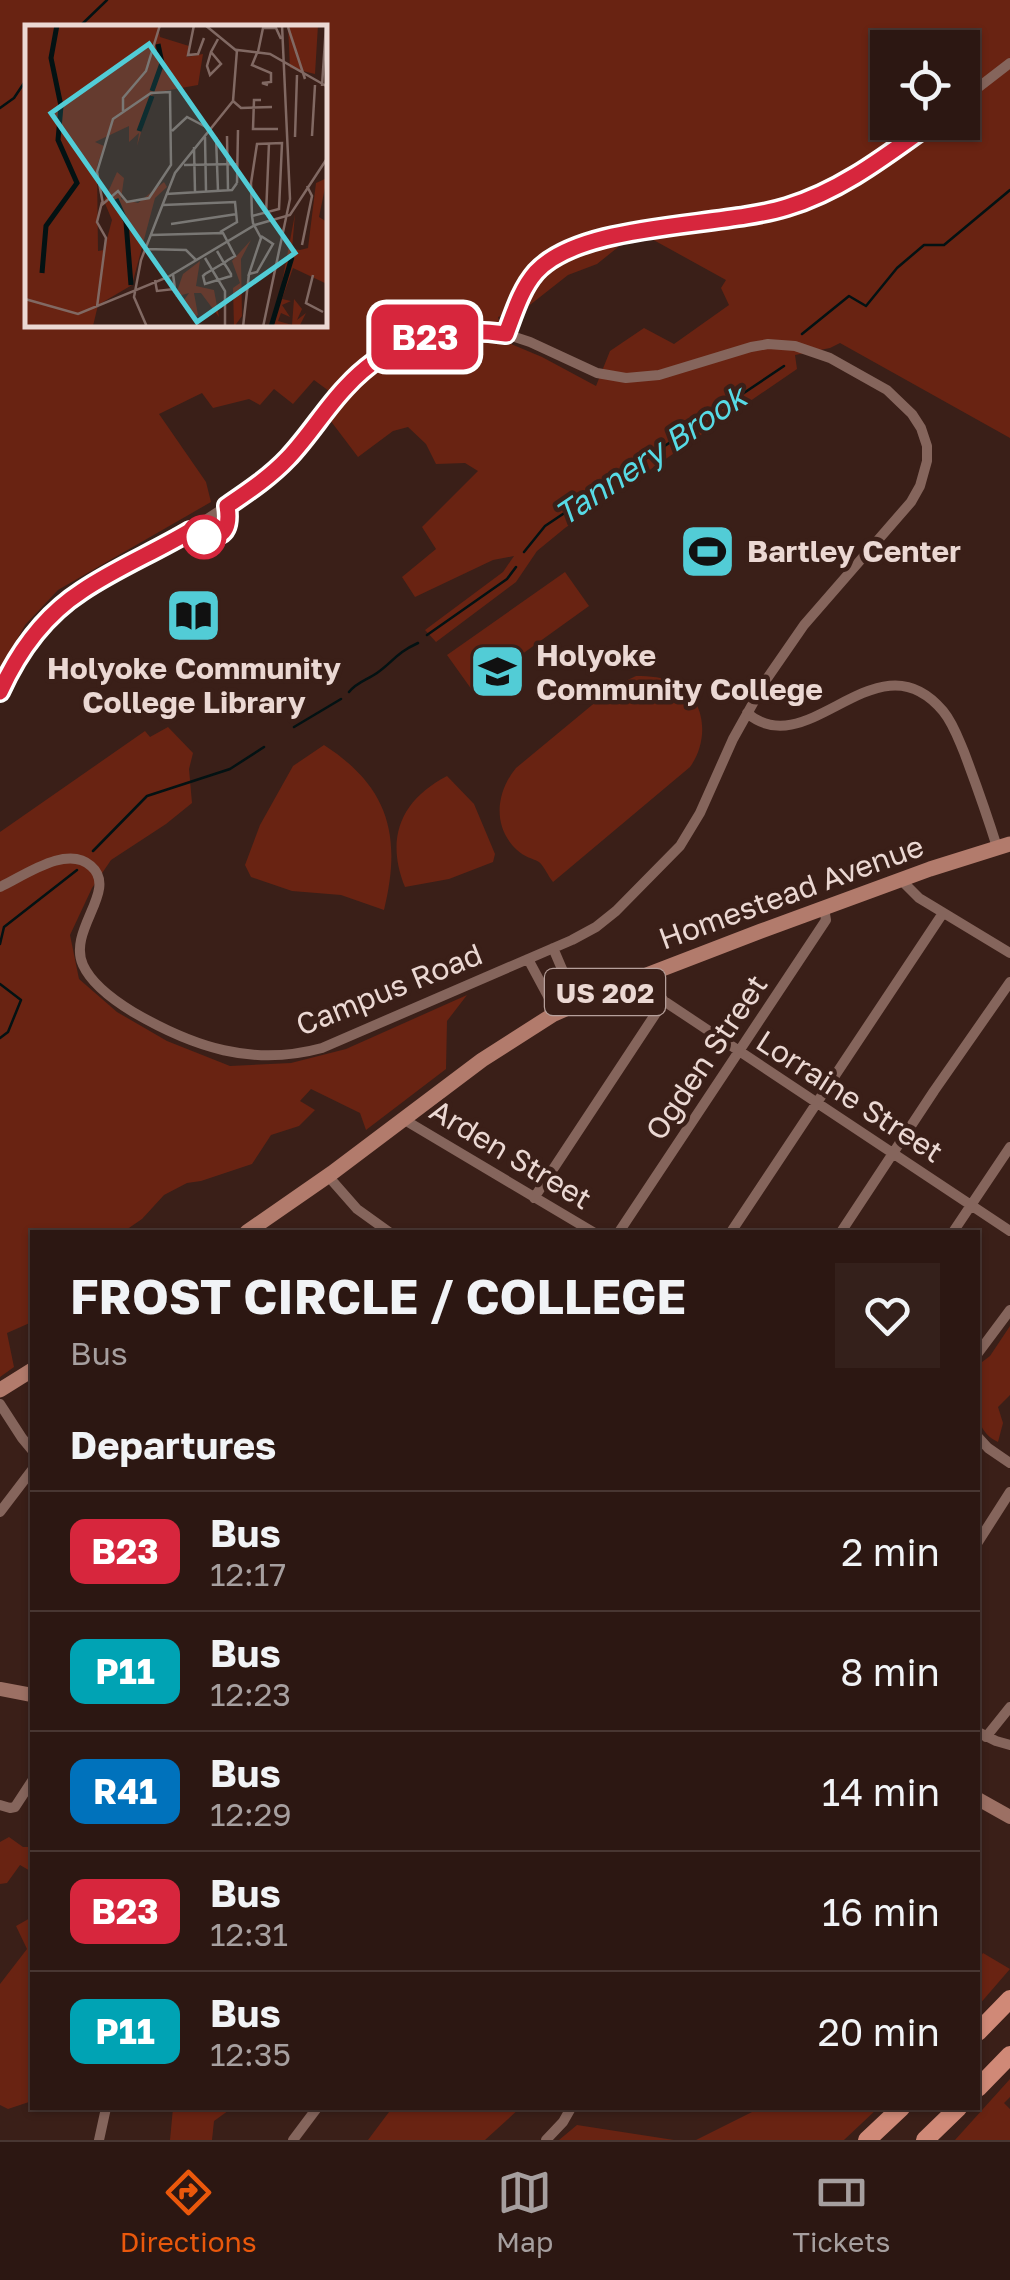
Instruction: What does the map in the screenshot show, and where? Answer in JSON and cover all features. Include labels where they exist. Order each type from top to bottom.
[{"type":"highway","points":[[980,2030],[1010,1999]]},
{"type":"highway","points":[[980,2086],[1010,2056]]},
{"type":"highway","points":[[867,2140],[900,2110]]},
{"type":"highway","points":[[924,2140],[956,2110]]},
{"type":"main road","name":"Homestead Avenue","points":[[250,1230],[505,1044],[557,1013],[824,908],[1004,845]]},
{"type":"main road","points":[[0,1390],[30,1371]]},
{"type":"main road","points":[[0,1689],[30,1695]]},
{"type":"main road","points":[[980,1800],[1010,1817]]},
{"type":"street","points":[[980,86],[1010,63]]},
{"type":"street","points":[[506,334],[530,280],[547,262],[568,249],[596,240],[788,207],[830,190],[907,140]]},
{"type":"street","name":"Campus Road","points":[[0,692],[28,644],[61,606],[98,581],[175,540],[252,489],[288,458],[346,387],[370,365],[400,347],[438,334],[471,330],[506,334],[597,373],[626,378],[659,375],[751,347],[795,346],[830,358],[866,377],[900,401],[917,421],[924,437],[928,455],[917,492],[804,625],[766,680],[700,813],[674,854],[606,920],[584,934],[322,1048],[280,1056],[241,1054],[205,1046],[163,1029],[118,1003],[86,971],[79,951],[80,937],[100,883],[98,873],[85,861],[75,858],[53,862],[0,887]]},
{"type":"street","points":[[747,713],[764,724],[785,726],[882,686],[902,686],[918,692],[942,710],[954,729],[1004,845]]},
{"type":"street","points":[[901,880],[919,898],[1010,953]]},
{"type":"street","name":"Ogden Street","points":[[621,1230],[826,920],[824,908]]},
{"type":"street","points":[[732,1230],[944,912]]},
{"type":"street","points":[[553,948],[576,1004]]},
{"type":"street","name":"Campus Road","points":[[528,960],[557,1013]]},
{"type":"street","points":[[534,1198],[664,1001],[650,974]]},
{"type":"street","points":[[842,1230],[1010,982]]},
{"type":"street","name":"Lorraine Street","points":[[664,1001],[1010,1231]]},
{"type":"street","name":"Arden Street","points":[[403,1119],[590,1230]]},
{"type":"street","points":[[955,1230],[1010,1146]]},
{"type":"street","points":[[328,1176],[357,1209],[387,1230]]},
{"type":"street","points":[[980,1350],[1010,1310]]},
{"type":"street","points":[[0,1404],[30,1448]]},
{"type":"street","points":[[980,1439],[1010,1463]]},
{"type":"street","points":[[0,1512],[30,1473]]},
{"type":"street","points":[[980,1539],[1010,1492]]},
{"type":"street","points":[[1010,1707],[982,1734],[1010,1745]]},
{"type":"street","points":[[0,1805],[14,1807],[30,1784]]},
{"type":"street","points":[[99,2140],[106,2110]]},
{"type":"street","points":[[293,2140],[316,2110]]},
{"type":"street","points":[[546,2140],[570,2110]]},
{"type":"shaded area","points":[[0,0],[1010,0],[1010,438],[840,343],[795,355],[797,369],[565,528],[537,551],[516,582],[436,642],[425,630],[503,572],[514,556],[493,560],[415,597],[402,577],[436,549],[422,527],[478,471],[465,463],[436,464],[426,444],[408,427],[393,431],[358,457],[330,420],[344,402],[314,380],[293,404],[274,389],[260,405],[249,399],[213,408],[202,393],[159,414],[206,482],[211,502],[58,590],[25,625],[0,670]],"holes":[[[630,227],[726,280],[721,288],[729,305],[674,344],[644,328],[610,351],[596,386],[504,341],[498,317],[526,308],[568,275],[597,264],[617,248]]]},
{"type":"shaded area","points":[[565,572],[589,606],[472,690],[447,655]]},
{"type":"shaded area","points":[[636,676],[676,683],[694,700],[702,722],[696,757],[690,767],[553,882],[541,864],[520,852],[503,831],[500,809],[504,788],[516,768],[615,686]]},
{"type":"shaded area","points":[[168,727],[193,753],[189,769],[192,803],[111,860],[92,888],[70,935],[79,979],[117,1012],[167,1041],[230,1066],[291,1063],[346,1049],[467,995],[447,1021],[446,1069],[366,1130],[360,1113],[311,1089],[300,1101],[315,1110],[299,1126],[271,1135],[252,1164],[187,1183],[164,1195],[126,1230],[30,1230],[30,1323],[7,1333],[14,1367],[0,1377],[0,832],[145,731],[150,737]]},
{"type":"shaded area","points":[[324,745],[363,778],[385,816],[391,859],[384,910],[341,895],[292,891],[251,877],[245,865],[260,825],[293,766]]},
{"type":"shaded area","points":[[447,776],[474,804],[495,854],[493,862],[449,879],[405,887],[397,852],[401,822],[418,797]]},
{"type":"shaded area","points":[[1010,1326],[1010,1395],[998,1407],[1003,1423],[998,1442],[980,1422],[980,1364],[990,1356]]},
{"type":"shaded area","points":[[9,1837],[23,1847],[30,1847],[30,1871],[20,1865],[7,1883],[0,1884],[0,1842]]},
{"type":"shaded area","points":[[30,1918],[30,2102],[8,2109],[0,2105],[0,1984],[27,1949],[16,1926]]},
{"type":"shaded area","points":[[983,1953],[1010,1969],[980,2004]]},
{"type":"shaded area","points":[[1010,2079],[1010,2097],[1004,2103],[1010,2109],[1010,2140],[955,2140]]},
{"type":"shaded area","points":[[173,2110],[229,2110],[214,2121],[212,2140],[170,2140]]},
{"type":"shaded area","points":[[390,2110],[518,2110],[485,2140],[368,2140]]},
{"type":"shaded area","points":[[756,2110],[876,2110],[844,2140],[696,2140]]},
{"type":"shaded area","points":[[577,2125],[674,2140],[559,2140]]},
{"type":"waterway","points":[[81,25],[107,0]]},
{"type":"waterway","points":[[0,108],[14,98],[25,82]]},
{"type":"waterway","name":"Tannery Brook","points":[[802,334],[849,296],[866,306],[897,268],[924,245],[944,245],[1010,190]]},
{"type":"waterway","name":"Tannery Brook","points":[[524,552],[545,526],[784,366]]},
{"type":"waterway","name":"Tannery Brook","points":[[427,635],[507,579],[516,567]]},
{"type":"waterway","name":"Tannery Brook","points":[[349,692],[418,643]]},
{"type":"waterway","name":"Tannery Brook","points":[[294,727],[341,699]]},
{"type":"waterway","name":"Tannery Brook","points":[[93,851],[147,796],[230,769],[264,747]]},
{"type":"waterway","name":"Tannery Brook","points":[[0,944],[4,927],[77,870]]},
{"type":"waterway","name":"Tannery Brook","points":[[0,984],[21,1000],[8,1032],[0,1038]]},
{"type":"bus line","name":"B23","points":[[0,692],[39,629],[84,589],[190,531],[214,538],[223,532],[228,524],[227,506],[273,472],[346,387],[384,355],[448,332],[506,334],[530,280],[547,262],[568,249],[596,240],[788,207],[830,190],[907,140]]},
{"type":"place","name":"Bartley Center","points":[[708,551]]},
{"type":"place","name":"Holyoke Community College Library","points":[[194,616]]},
{"type":"place","name":"Holyoke Community College","points":[[497,672]]}]
